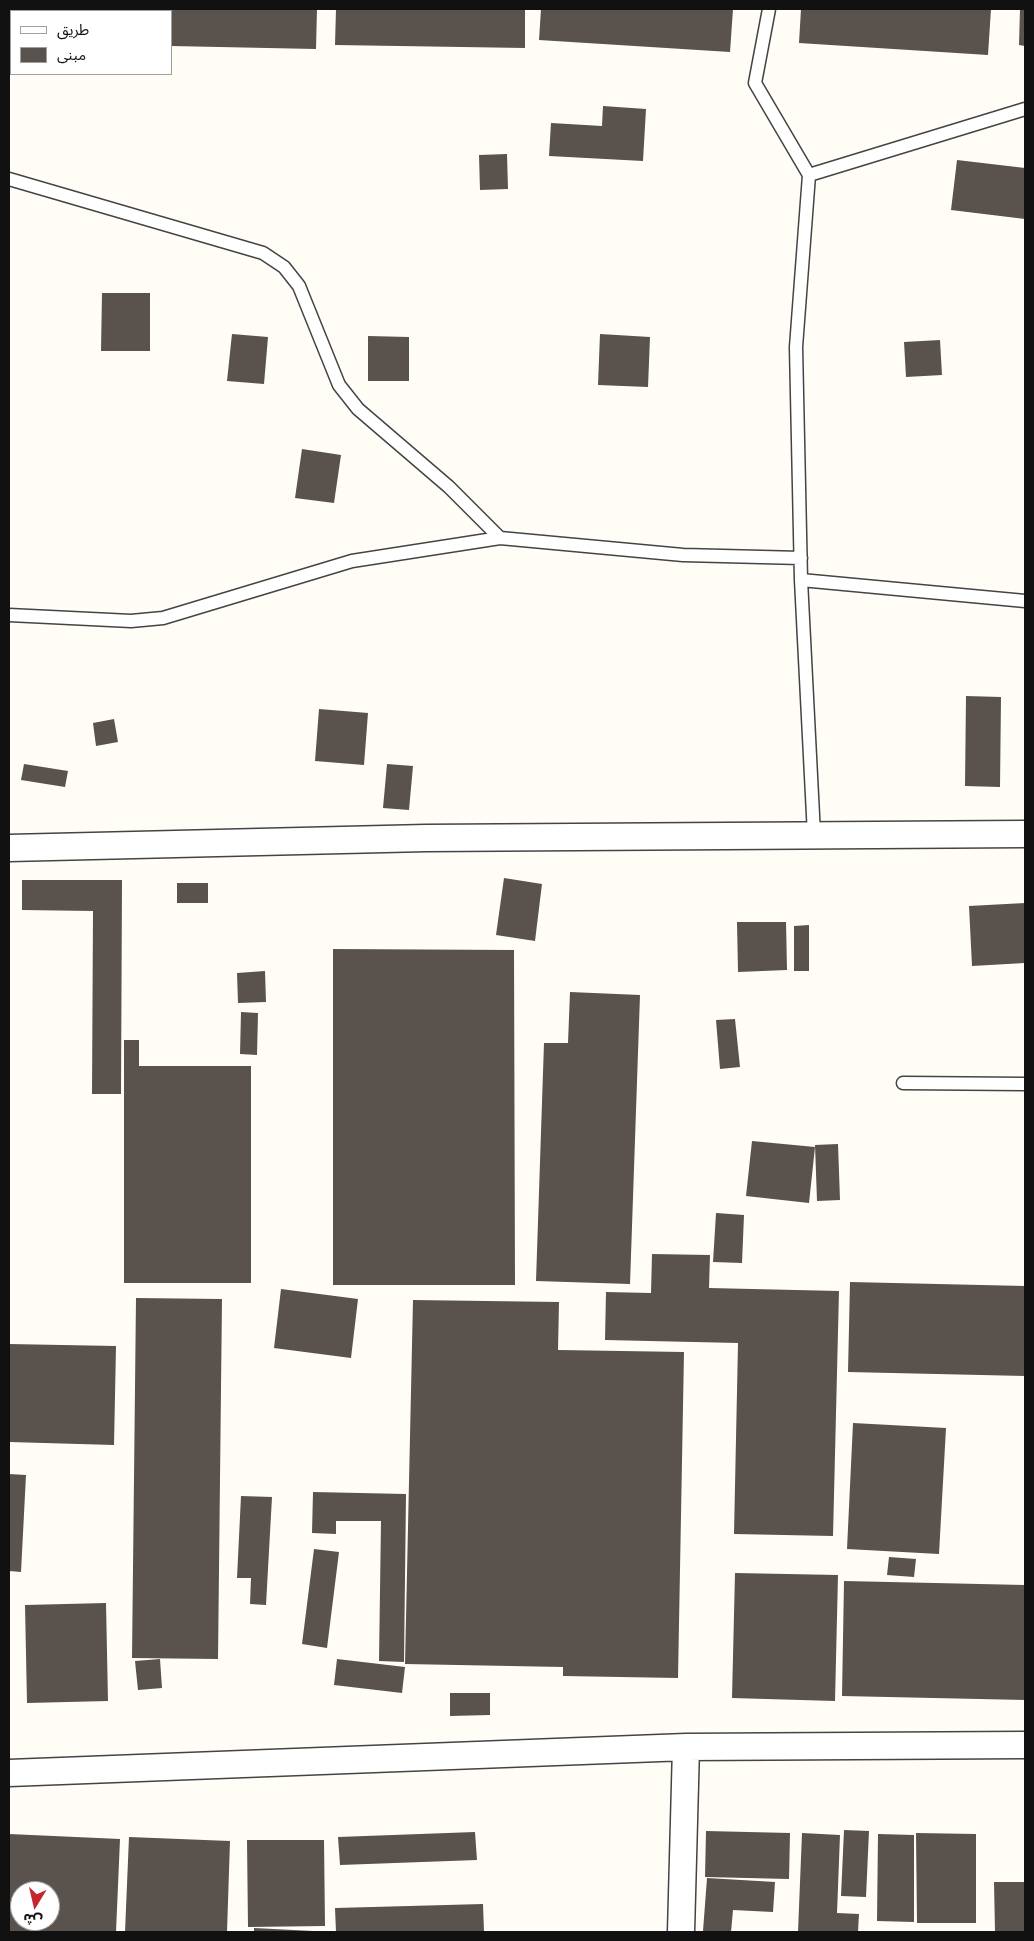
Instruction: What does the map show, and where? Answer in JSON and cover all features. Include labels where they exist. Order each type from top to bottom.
[{"type":"street","points":[[9,848],[426,838],[1025,834]]},
{"type":"street","points":[[9,1773],[686,1747],[1025,1745]]},
{"type":"street","points":[[681,1932],[686,1747]]},
{"type":"lane","points":[[769,9],[755,83],[809,175],[796,347],[801,580],[814,835]]},
{"type":"lane","points":[[809,175],[1025,109]]},
{"type":"lane","points":[[9,179],[263,253],[284,267],[299,286],[339,385],[358,409],[449,487],[500,538]]},
{"type":"lane","points":[[9,615],[131,621],[163,618],[352,562],[500,538],[683,555],[801,558]]},
{"type":"lane","points":[[801,580],[1025,601]]},
{"type":"lane","points":[[903,1083],[1025,1084]]},
{"type":"building","points":[[38,9],[117,9],[117,10]]},
{"type":"building","points":[[317,9],[316,49],[172,46],[172,10],[128,10]]},
{"type":"building","points":[[336,9],[525,9],[525,48],[335,45]]},
{"type":"building","points":[[541,9],[733,9],[730,52],[539,40]]},
{"type":"building","points":[[801,9],[991,9],[988,55],[799,43]]},
{"type":"building","points":[[1020,9],[1025,9],[1025,46],[1019,45]]},
{"type":"building","points":[[603,106],[646,109],[643,161],[549,156],[551,123],[602,126]]},
{"type":"building","points":[[507,154],[508,189],[480,190],[479,155]]},
{"type":"building","points":[[957,160],[1025,168],[1025,219],[951,210]]},
{"type":"building","points":[[102,293],[150,293],[150,351],[101,351]]},
{"type":"building","points":[[232,334],[268,337],[264,384],[227,381]]},
{"type":"building","points":[[600,334],[650,337],[648,387],[598,385]]},
{"type":"building","points":[[368,336],[409,337],[409,381],[368,381]]},
{"type":"building","points":[[940,340],[942,375],[906,377],[904,342]]},
{"type":"building","points":[[302,449],[341,455],[334,503],[295,498]]},
{"type":"building","points":[[966,696],[1001,697],[1000,787],[965,786]]},
{"type":"building","points":[[319,709],[368,713],[364,765],[315,761]]},
{"type":"building","points":[[114,719],[118,742],[96,746],[93,723]]},
{"type":"building","points":[[24,764],[68,771],[65,787],[21,780]]},
{"type":"building","points":[[387,764],[413,766],[409,810],[383,808]]},
{"type":"building","points":[[504,878],[542,884],[535,941],[496,935]]},
{"type":"building","points":[[22,880],[122,880],[121,1094],[92,1094],[93,911],[22,910]]},
{"type":"building","points":[[177,883],[208,883],[208,903],[177,903]]},
{"type":"building","points":[[1025,903],[1025,963],[972,966],[969,906]]},
{"type":"building","points":[[737,922],[786,922],[787,970],[738,972]]},
{"type":"building","points":[[809,925],[809,971],[794,971],[794,926]]},
{"type":"building","points":[[333,949],[514,950],[515,1285],[333,1285]]},
{"type":"building","points":[[265,971],[266,1002],[238,1003],[237,973]]},
{"type":"building","points":[[570,992],[640,995],[630,1284],[536,1281],[544,1043],[568,1043]]},
{"type":"building","points":[[241,1012],[258,1013],[257,1055],[240,1054]]},
{"type":"building","points":[[735,1019],[740,1067],[720,1069],[716,1020]]},
{"type":"building","points":[[124,1040],[139,1040],[139,1066],[251,1066],[251,1283],[124,1283]]},
{"type":"building","points":[[752,1141],[815,1147],[809,1203],[746,1196]]},
{"type":"building","points":[[838,1144],[840,1200],[817,1201],[815,1145]]},
{"type":"building","points":[[716,1213],[744,1215],[742,1263],[713,1262]]},
{"type":"building","points":[[652,1254],[710,1255],[709,1288],[839,1291],[833,1536],[734,1534],[738,1343],[605,1340],[606,1292],[651,1293]]},
{"type":"building","points":[[850,1282],[1025,1286],[1025,1376],[848,1372]]},
{"type":"building","points":[[281,1289],[358,1299],[351,1358],[274,1348]]},
{"type":"building","points":[[136,1298],[222,1299],[218,1659],[132,1658]]},
{"type":"building","points":[[413,1300],[559,1302],[558,1350],[684,1352],[678,1678],[563,1676],[563,1667],[405,1664]]},
{"type":"building","points":[[9,1344],[116,1346],[114,1445],[9,1442]]},
{"type":"building","points":[[853,1423],[946,1428],[939,1554],[847,1549]]},
{"type":"building","points":[[9,1474],[26,1475],[21,1572],[9,1571]]},
{"type":"building","points":[[313,1492],[406,1494],[404,1662],[379,1661],[381,1521],[336,1521],[336,1534],[312,1533]]},
{"type":"building","points":[[241,1496],[272,1497],[266,1605],[250,1604],[251,1578],[237,1578]]},
{"type":"building","points":[[314,1549],[339,1552],[327,1648],[302,1644]]},
{"type":"building","points":[[889,1557],[916,1559],[914,1577],[887,1575]]},
{"type":"building","points":[[735,1573],[838,1575],[835,1701],[732,1698]]},
{"type":"building","points":[[844,1581],[1025,1585],[1025,1700],[842,1696]]},
{"type":"building","points":[[106,1603],[108,1701],[27,1703],[25,1605]]},
{"type":"building","points":[[160,1659],[162,1688],[138,1690],[135,1661]]},
{"type":"building","points":[[337,1659],[405,1667],[402,1693],[334,1685]]},
{"type":"building","points":[[450,1693],[490,1693],[490,1715],[450,1716]]},
{"type":"building","points":[[844,1830],[869,1831],[866,1897],[841,1896]]},
{"type":"building","points":[[706,1831],[790,1833],[789,1879],[705,1877]]},
{"type":"building","points":[[475,1832],[477,1860],[340,1865],[338,1837]]},
{"type":"building","points":[[802,1833],[840,1835],[837,1913],[859,1914],[858,1932],[798,1932]]},
{"type":"building","points":[[916,1833],[976,1834],[976,1923],[917,1923]]},
{"type":"building","points":[[9,1834],[120,1839],[116,1932],[9,1932]]},
{"type":"building","points":[[878,1834],[914,1835],[914,1922],[877,1921]]},
{"type":"building","points":[[129,1837],[230,1841],[227,1932],[125,1932]]},
{"type":"building","points":[[247,1840],[324,1840],[325,1926],[248,1927]]},
{"type":"building","points":[[707,1878],[775,1882],[773,1912],[733,1910],[731,1932],[703,1931]]},
{"type":"building","points":[[994,1882],[1025,1882],[1025,1932],[995,1932]]},
{"type":"building","points":[[483,1904],[484,1932],[336,1932],[335,1908]]},
{"type":"building","points":[[254,1928],[313,1931],[313,1932],[254,1932]]}]
